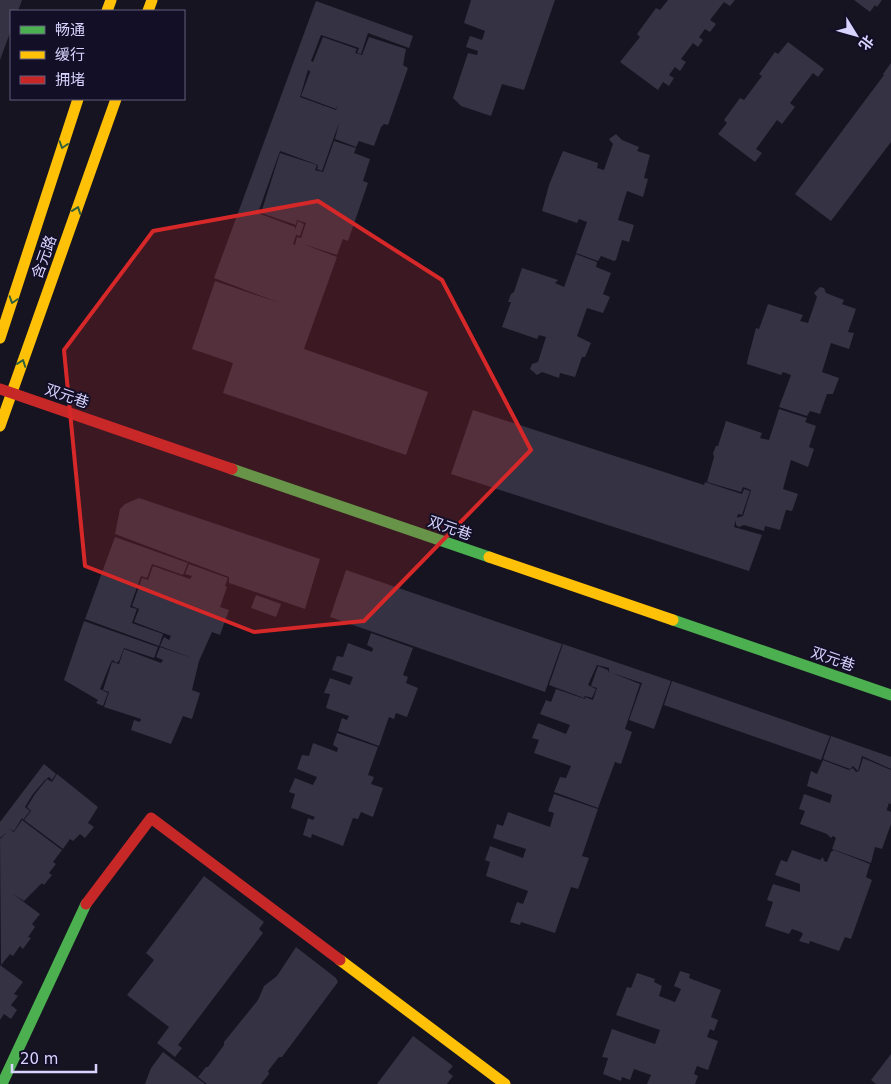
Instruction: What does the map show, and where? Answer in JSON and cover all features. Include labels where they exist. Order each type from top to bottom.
[{"type":"street","name":"含元路","points":[[0,338],[78,100]]},
{"type":"street","name":"含元路","points":[[0,426],[116,100]]},
{"type":"street","name":"双元巷","points":[[0,389],[891,695]]},
{"type":"street","points":[[2,1084],[81,910],[151,818],[505,1084]]},
{"type":"highlighted area","points":[[318,201],[442,280],[531,450],[364,621],[254,632],[85,566],[64,350],[153,231]]},
{"type":"building","points":[[0,0],[22,0],[18,10],[10,10],[10,33],[0,60]]},
{"type":"building","points":[[471,0],[555,0],[524,90],[502,84],[491,116],[461,106],[453,98],[468,53],[477,55],[478,51],[466,47],[470,36],[482,40],[485,31],[464,23]]},
{"type":"building","points":[[668,0],[735,0],[730,6],[724,2],[710,20],[716,24],[710,32],[705,29],[699,37],[703,40],[698,47],[693,43],[681,59],[686,62],[680,71],[675,67],[669,75],[674,78],[669,86],[663,82],[658,90],[620,62],[640,37],[637,34],[656,8],[660,10]]},
{"type":"building","points":[[854,0],[882,0],[870,12]]},
{"type":"building","points":[[316,1],[413,36],[409,48],[368,33],[361,54],[357,53],[359,48],[321,35],[311,61],[313,62],[323,37],[357,49],[355,53],[362,55],[369,37],[406,49],[403,65],[408,68],[388,125],[384,124],[381,127],[374,146],[359,141],[356,147],[335,139],[339,123],[322,171],[317,169],[318,165],[280,151],[258,213],[295,227],[295,230],[298,221],[304,224],[300,236],[296,235],[293,244],[295,245],[297,237],[301,238],[306,223],[297,220],[296,225],[261,213],[280,153],[317,165],[315,170],[323,172],[334,141],[356,148],[354,153],[370,159],[363,181],[368,183],[348,241],[343,239],[337,255],[303,244],[337,257],[304,349],[428,392],[406,455],[223,393],[233,363],[192,349],[215,281],[280,303],[214,278]],"holes":[[[308,70],[312,73],[310,72],[301,96],[336,109],[338,105],[336,110],[300,97]]]},
{"type":"building","points":[[788,42],[824,69],[818,77],[813,73],[790,103],[795,107],[782,124],[777,120],[756,149],[762,153],[755,162],[718,134],[727,123],[724,120],[740,98],[744,100],[762,76],[759,74],[775,52],[778,54]]},
{"type":"building","points":[[891,63],[891,142],[831,221],[795,194]]},
{"type":"building","points":[[616,134],[622,140],[639,147],[637,151],[650,155],[644,178],[648,179],[643,197],[627,191],[618,220],[634,225],[629,242],[622,240],[616,260],[601,256],[598,261],[576,253],[587,222],[579,219],[577,223],[542,211],[549,185],[563,151],[598,163],[597,168],[604,170],[613,144],[609,139]]},
{"type":"building","points":[[576,254],[597,262],[596,267],[611,273],[603,294],[610,297],[603,313],[587,308],[577,336],[591,343],[585,357],[582,357],[575,377],[560,373],[559,378],[542,372],[537,375],[530,369],[532,364],[538,362],[546,337],[539,335],[537,339],[502,327],[511,302],[508,302],[511,294],[514,292],[522,268],[558,280],[555,283],[564,287]]},
{"type":"building","points":[[820,287],[824,288],[826,293],[844,300],[842,304],[856,309],[848,332],[854,333],[849,349],[831,343],[822,372],[839,378],[833,394],[827,394],[820,414],[810,411],[807,416],[779,407],[791,375],[783,372],[781,375],[747,364],[747,362],[756,328],[759,329],[768,304],[803,315],[800,321],[808,323],[817,297],[814,293]]},
{"type":"building","points":[[779,409],[807,418],[805,422],[816,426],[809,447],[814,449],[808,467],[791,460],[783,489],[798,494],[792,511],[786,510],[780,530],[765,526],[764,531],[744,525],[739,527],[736,525],[736,518],[743,516],[751,490],[743,487],[741,492],[707,482],[714,457],[713,453],[716,446],[718,446],[726,421],[762,433],[760,438],[769,440]]},
{"type":"building","points":[[473,410],[704,485],[705,482],[742,494],[744,489],[750,491],[742,515],[738,514],[734,527],[762,535],[749,571],[451,474]]},
{"type":"building","points":[[139,498],[320,559],[305,609],[229,583],[229,577],[115,534],[120,509],[125,504]]},
{"type":"building","points":[[115,537],[188,563],[183,575],[152,564],[147,578],[141,576],[130,607],[137,609],[132,623],[163,634],[159,646],[85,619]]},
{"type":"building","points":[[189,564],[228,578],[220,607],[229,610],[220,635],[212,632],[199,661],[192,690],[200,693],[192,719],[183,716],[171,744],[131,730],[134,720],[140,722],[141,719],[104,707],[109,692],[103,690],[112,662],[119,664],[124,649],[161,663],[163,660],[156,657],[160,647],[192,658],[160,646],[164,637],[169,640],[171,636],[134,622],[139,609],[132,606],[142,578],[148,580],[153,566],[190,579],[192,576],[185,574]]},
{"type":"building","points":[[346,570],[562,644],[545,692],[330,617]]},
{"type":"building","points":[[256,595],[281,604],[276,617],[251,608]]},
{"type":"building","points":[[84,621],[158,647],[154,658],[124,648],[119,661],[116,663],[113,660],[111,662],[100,689],[108,693],[103,706],[96,703],[98,700],[64,680]]},
{"type":"building","points":[[371,633],[413,648],[403,675],[408,677],[406,683],[418,688],[407,717],[396,713],[394,719],[389,717],[379,746],[338,731],[342,718],[347,720],[349,716],[326,708],[330,694],[324,693],[330,678],[350,685],[353,677],[332,670],[337,656],[343,657],[348,643],[372,652],[373,648],[367,645]]},
{"type":"building","points":[[563,644],[671,681],[654,729],[629,720],[642,683],[612,673],[640,684],[625,729],[632,732],[621,764],[615,762],[598,808],[554,792],[560,777],[566,778],[571,766],[534,753],[539,740],[532,738],[538,723],[566,734],[570,725],[540,714],[546,700],[551,702],[556,689],[585,699],[585,697],[593,700],[597,688],[591,686],[598,666],[608,670],[609,673],[609,668],[597,665],[588,685],[596,689],[592,698],[585,696],[584,698],[549,685]]},
{"type":"building","points":[[672,681],[830,736],[821,760],[664,705]]},
{"type":"building","points":[[337,733],[378,747],[368,775],[374,777],[371,784],[383,788],[373,817],[361,812],[358,819],[353,818],[343,846],[312,834],[311,838],[303,835],[308,818],[313,820],[315,817],[291,808],[295,794],[289,792],[295,778],[313,785],[317,777],[297,769],[302,755],[309,756],[313,743],[337,752],[338,748],[333,745]]},
{"type":"building","points":[[831,736],[891,757],[891,769],[862,756],[858,771],[853,766],[850,769],[823,759]]},
{"type":"building","points":[[863,758],[891,770],[891,804],[889,803],[886,812],[887,810],[891,812],[891,824],[882,849],[875,847],[871,863],[832,849],[836,838],[833,836],[831,838],[827,834],[800,824],[805,811],[799,809],[804,794],[830,803],[832,795],[807,786],[811,771],[817,774],[823,760],[849,770],[853,768],[856,772],[859,771]]},
{"type":"building","points":[[44,764],[56,774],[52,780],[49,777],[45,780],[33,794],[25,807],[30,811],[23,820],[22,818],[14,831],[9,829],[14,832],[22,820],[62,850],[53,862],[56,864],[49,873],[52,875],[44,885],[42,883],[24,901],[13,894],[40,914],[32,924],[35,927],[28,937],[31,938],[23,949],[20,946],[13,956],[10,954],[1,965],[0,839],[7,832],[0,838],[0,822]]},
{"type":"building","points":[[57,774],[98,807],[88,823],[94,827],[85,838],[80,834],[73,841],[70,839],[63,849],[24,820],[31,811],[27,807],[35,794],[47,779],[52,782]]},
{"type":"building","points":[[554,794],[598,809],[582,856],[589,858],[578,889],[571,887],[555,933],[521,922],[520,925],[510,922],[517,902],[523,904],[528,891],[486,876],[490,862],[485,860],[490,846],[523,858],[526,849],[493,838],[497,824],[503,826],[508,812],[550,827],[554,813],[548,811]]},
{"type":"building","points":[[792,850],[820,860],[823,857],[824,861],[827,862],[831,852],[834,850],[870,864],[866,877],[872,880],[851,939],[845,937],[839,951],[810,941],[809,944],[799,941],[803,934],[801,932],[792,929],[789,934],[765,926],[773,902],[767,900],[773,884],[800,892],[800,884],[775,875],[781,860],[787,862]]},
{"type":"building","points":[[204,876],[264,922],[259,929],[263,933],[178,1045],[182,1048],[175,1057],[157,1043],[169,1027],[127,995],[154,960],[146,953]]},
{"type":"building","points":[[296,947],[336,978],[338,982],[282,1057],[279,1057],[268,1071],[269,1074],[261,1084],[207,1084],[198,1077],[208,1067],[224,1045],[224,1042],[258,1000],[264,986],[277,976]]},
{"type":"building","points":[[0,965],[23,982],[14,994],[18,996],[11,1005],[17,1010],[11,1019],[4,1014],[0,1020]]},
{"type":"building","points":[[680,971],[690,974],[689,978],[721,990],[711,1017],[718,1020],[714,1031],[710,1029],[707,1037],[718,1041],[708,1070],[697,1066],[694,1074],[698,1076],[695,1084],[647,1084],[651,1075],[634,1069],[630,1080],[622,1077],[621,1081],[603,1074],[608,1058],[602,1057],[612,1029],[655,1044],[660,1030],[616,1015],[627,987],[631,988],[637,973],[655,979],[654,982],[662,986],[659,996],[675,1002],[681,989],[674,986]]},
{"type":"building","points":[[413,1036],[453,1066],[448,1072],[453,1076],[447,1084],[377,1084]]},
{"type":"building","points":[[163,1052],[205,1084],[145,1084],[151,1068]]},
{"type":"building","points":[[891,1054],[891,1084],[876,1084],[871,1080]]},
{"type":"traffic: fast","points":[[232,469],[489,557]]},
{"type":"traffic: fast","points":[[673,620],[891,695]]},
{"type":"traffic: fast","points":[[2,1084],[86,904]]},
{"type":"traffic: slow","points":[[107,10],[111,0]]},
{"type":"traffic: slow","points":[[148,10],[152,0]]},
{"type":"traffic: slow","points":[[0,338],[78,100]]},
{"type":"traffic: slow","points":[[0,426],[116,100]]},
{"type":"traffic: slow","points":[[489,557],[673,620]]},
{"type":"traffic: slow","points":[[340,960],[505,1084]]},
{"type":"traffic: jam","points":[[0,389],[232,469]]},
{"type":"traffic: jam","points":[[86,904],[151,818],[340,960]]}]
